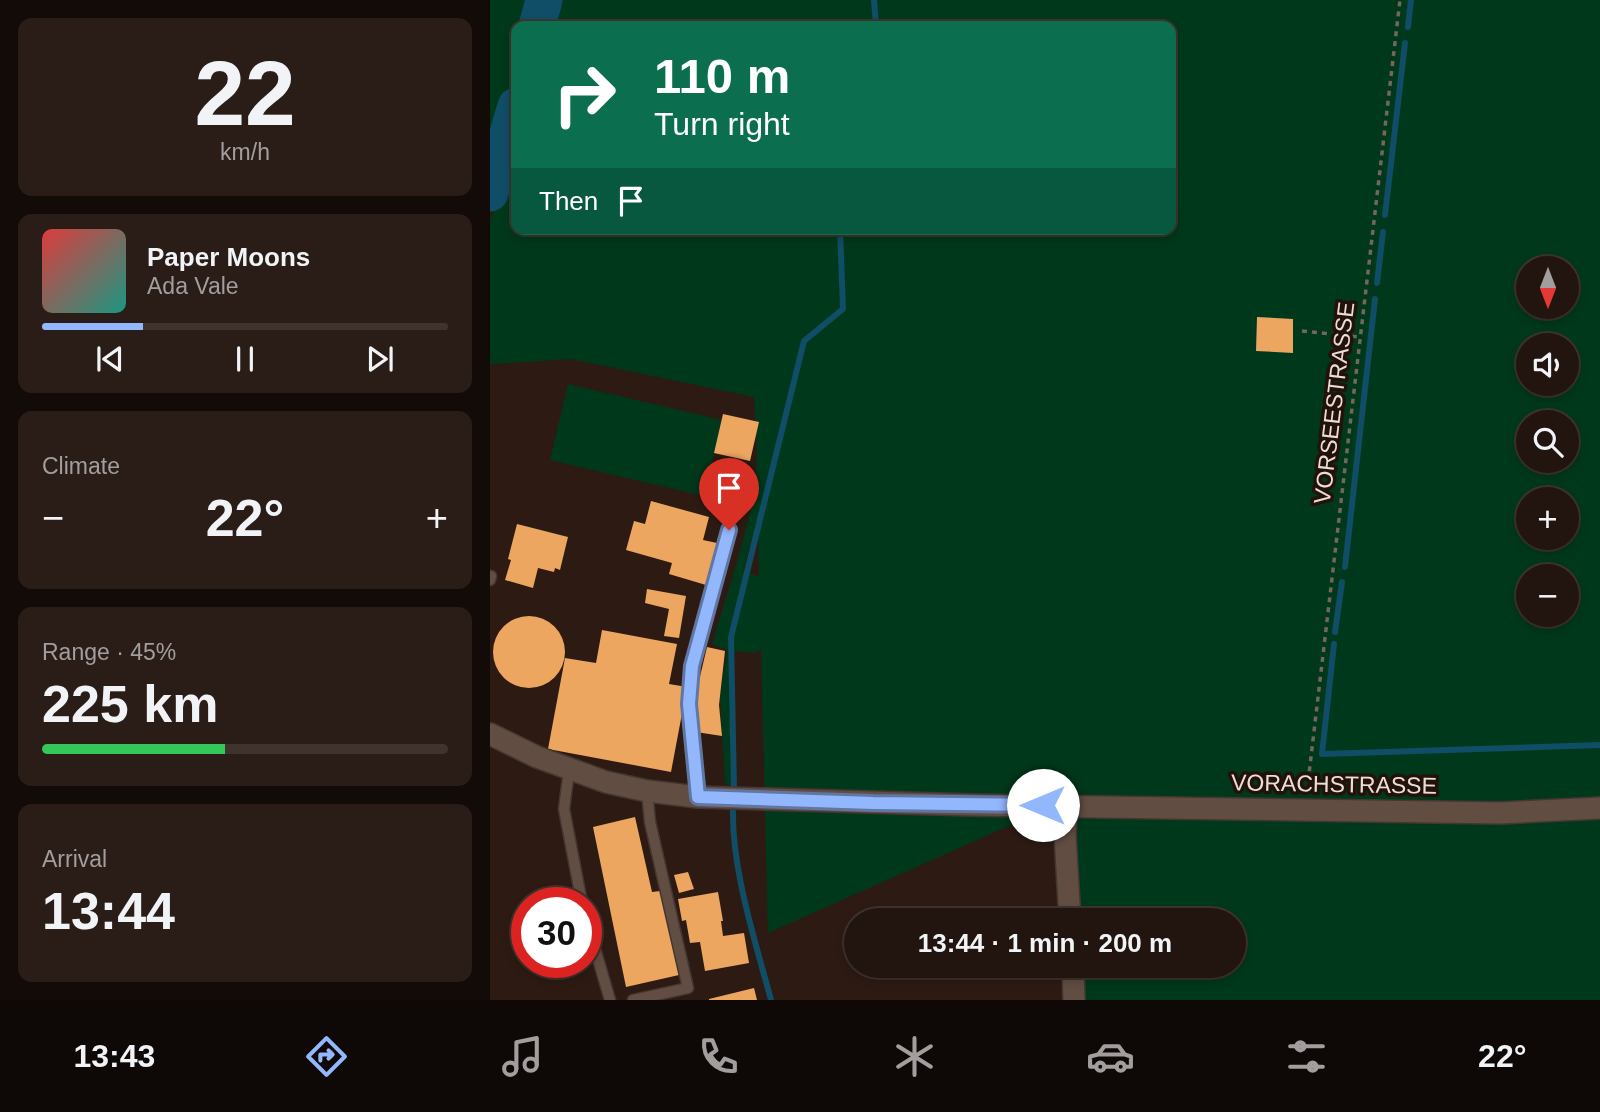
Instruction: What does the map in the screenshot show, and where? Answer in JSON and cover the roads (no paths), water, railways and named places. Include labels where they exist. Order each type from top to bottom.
[{"type":"street","name":"VORACHSTRASSE","points":[[491,736],[569,770],[647,791],[698,797],[873,803],[1500,813],[1600,808]]},
{"type":"street","points":[[1067,806],[1065,834],[1069,908]]},
{"type":"street","points":[[1073,978],[1074,1000]]},
{"type":"lane","points":[[698,797],[689,704],[692,666],[729,530]]},
{"type":"lane","points":[[569,770],[564,809],[579,887]]},
{"type":"lane","points":[[647,791],[650,822],[691,1000]]},
{"type":"lane","points":[[602,973],[610,1000]]},
{"type":"lane","points":[[633,1000],[688,988]]},
{"type":"waterway","points":[[538,21],[544,0]]},
{"type":"waterway","points":[[874,0],[876,21]]},
{"type":"waterway","points":[[1408,27],[1411,0]]},
{"type":"waterway","points":[[1385,215],[1405,43]]},
{"type":"waterway","points":[[490,193],[511,123]]},
{"type":"waterway","points":[[1377,283],[1383,232]]},
{"type":"waterway","points":[[734,789],[731,637],[804,341],[843,309],[840,235]]},
{"type":"waterway","points":[[1345,567],[1375,299]]},
{"type":"waterway","points":[[1335,632],[1342,582]]},
{"type":"waterway","points":[[1334,644],[1322,754],[1600,745]]},
{"type":"waterway","points":[[733,806],[733,830],[740,879],[771,1000]]}]
